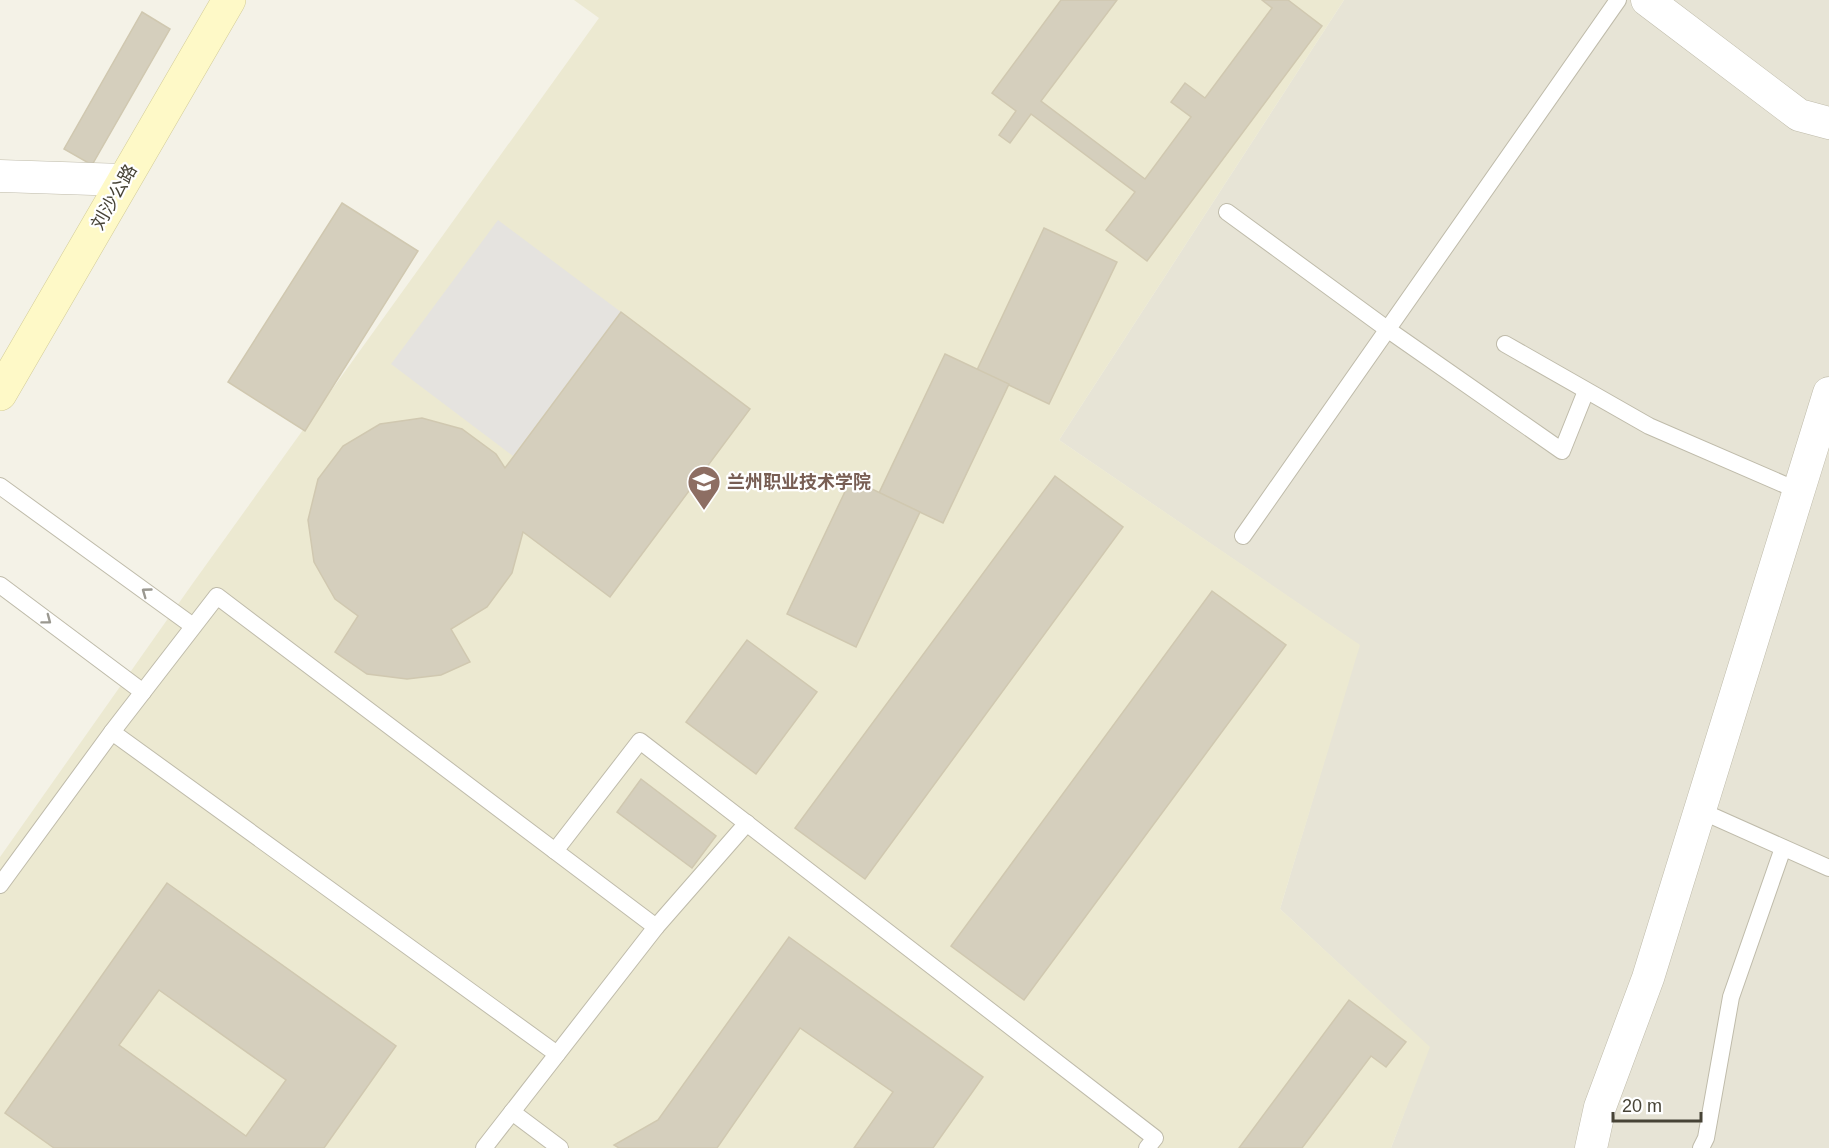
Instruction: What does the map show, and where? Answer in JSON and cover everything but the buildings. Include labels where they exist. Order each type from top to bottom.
[{"type":"main road","name":"刘沙公路","points":[[0,394],[229,0]]},
{"type":"street","points":[[1647,0],[1799,115],[1829,123]]},
{"type":"street","points":[[0,176],[124,180]]},
{"type":"street","points":[[1591,1148],[1600,1107],[1648,978],[1829,393]]},
{"type":"lane","points":[[1243,536],[1617,0]]},
{"type":"lane","points":[[1227,212],[1387,330],[1562,451],[1586,391]]},
{"type":"lane","points":[[1505,344],[1649,426],[1799,491]]},
{"type":"lane","points":[[0,486],[193,626]]},
{"type":"lane","points":[[0,585],[143,692]]},
{"type":"lane","points":[[0,885],[112,732],[217,596],[656,927]]},
{"type":"lane","points":[[112,732],[557,1054]]},
{"type":"lane","points":[[555,851],[640,741],[1155,1138],[1147,1148]]},
{"type":"lane","points":[[1699,810],[1829,868]]},
{"type":"lane","points":[[484,1148],[656,927],[747,823]]},
{"type":"lane","points":[[1701,1148],[1706,1138],[1731,997],[1783,848]]},
{"type":"lane","points":[[512,1112],[560,1148]]},
{"type":"shaded area","name":"兰州职业技术学院","points":[[574,0],[1344,0],[1059,440],[1360,645],[1280,909],[1430,1047],[1391,1148],[0,1148],[0,857],[193,583],[599,18]]},
{"type":"shaded area","points":[[1344,0],[1829,0],[1829,1148],[1391,1148],[1429,1047],[1280,909],[1359,645],[1059,440]]},
{"type":"shaded area","points":[[498,220],[621,312],[513,456],[391,364]]},
{"type":"place","name":"兰州职业技术学院","points":[[704,511]]}]
